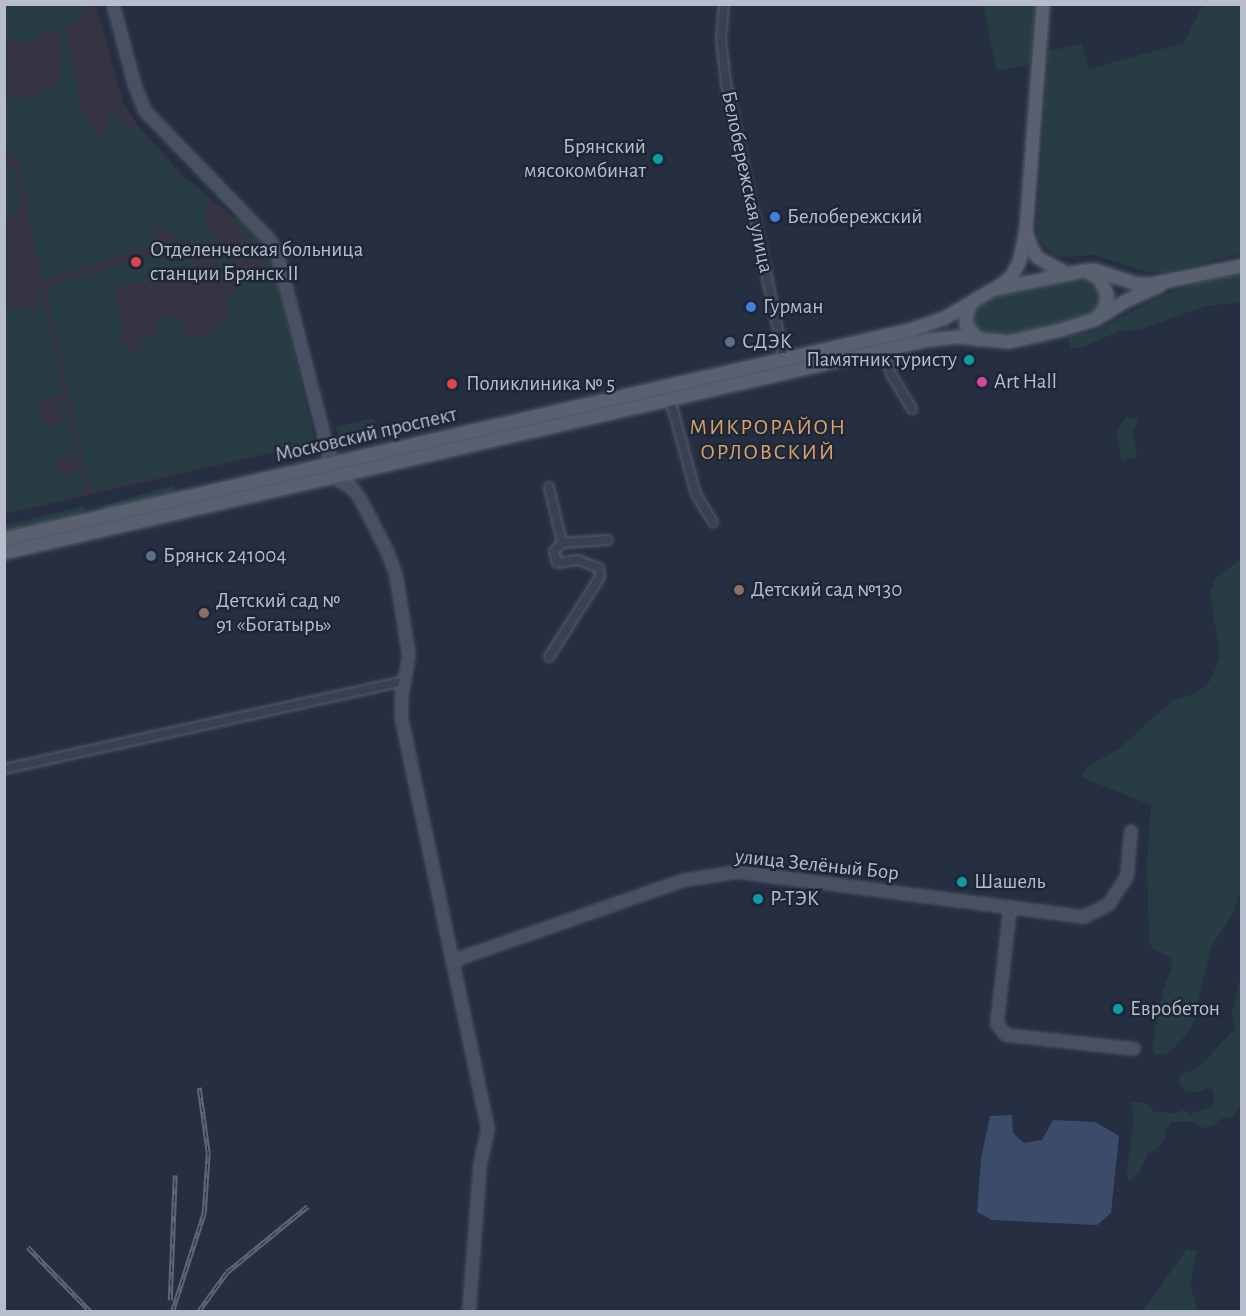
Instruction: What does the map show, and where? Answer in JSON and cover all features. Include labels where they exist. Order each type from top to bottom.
[{"type":"main road","points":[[992,290],[1005,282],[1016,270],[1026,231],[1044,4]]},
{"type":"main road","points":[[1026,231],[1029,244],[1038,258],[1068,274]]},
{"type":"main road","points":[[1083,271],[1094,270],[1137,284],[1172,282],[1242,266]]},
{"type":"main road","name":"Московский проспект","points":[[4,539],[928,324],[992,290],[1083,271]]},
{"type":"main road","points":[[1083,271],[1099,278],[1105,285],[1106,306],[1096,319]]},
{"type":"main road","name":"Московский проспект","points":[[4,554],[884,350],[948,338],[1009,342],[1096,319],[1128,300],[1172,282]]},
{"type":"main road","points":[[975,298],[967,312],[966,325],[973,336],[980,341]]},
{"type":"main road","points":[[331,463],[335,478]]},
{"type":"street","points":[[113,4],[135,86],[145,111],[270,240],[278,256],[331,463]]},
{"type":"street","name":"Белобережская улица","points":[[724,4],[721,39],[726,83],[784,358]]},
{"type":"street","points":[[884,350],[891,374],[912,409]]},
{"type":"street","points":[[670,399],[696,494],[713,522]]},
{"type":"street","points":[[335,478],[353,489],[362,501],[388,553],[396,575],[410,655],[401,716],[488,1128],[480,1166],[469,1311]]},
{"type":"street","points":[[549,487],[562,543]]},
{"type":"street","points":[[549,657],[600,577],[599,568],[578,560],[556,563],[554,550],[562,543],[608,540]]},
{"type":"street","points":[[4,769],[405,681]]},
{"type":"street","name":"улица Зелёный Бор","points":[[453,961],[686,880],[738,872],[1084,917],[1109,904],[1126,876],[1131,831]]},
{"type":"street","points":[[1010,908],[996,1024],[1006,1035],[1134,1049]]},
{"type":"shaded area","name":"Отделенческая больница станции Брянск II","points":[[44,5],[96,5],[124,105],[135,122],[183,176],[231,215],[262,251],[274,273],[315,443],[5,514],[5,30]]},
{"type":"green space","points":[[5,4],[87,5],[80,23],[67,24],[66,37],[85,120],[99,135],[106,132],[108,113],[118,118],[126,133],[131,128],[139,129],[181,176],[208,197],[205,222],[211,230],[220,256],[228,259],[231,266],[225,268],[200,247],[156,226],[151,233],[158,243],[150,247],[43,280],[29,223],[31,210],[19,163],[5,145],[5,101],[10,95],[29,99],[38,94],[40,87],[50,91],[58,85],[62,59],[59,50],[61,42],[54,29],[46,28],[37,33],[34,40],[23,43],[5,39]]},
{"type":"green space","points":[[983,5],[1034,5],[1030,64],[997,71]]},
{"type":"green space","points":[[1203,5],[1241,5],[1241,254],[1165,272],[1147,272],[1094,255],[1062,257],[1052,254],[1038,238],[1037,228],[1049,51],[1082,44],[1089,69],[1184,43]]},
{"type":"green space","points":[[4,163],[12,166],[16,174],[21,206],[6,222]]},
{"type":"green space","points":[[239,217],[254,229],[272,258],[315,443],[91,491],[45,287],[154,254],[190,259],[195,268],[121,286],[115,290],[120,312],[123,346],[135,352],[145,348],[140,338],[142,334],[149,337],[155,334],[156,320],[159,315],[165,319],[174,316],[181,319],[187,336],[213,334],[231,313],[226,296],[236,292],[239,277],[247,273],[263,281],[266,276],[260,255],[251,241],[228,218]]},
{"type":"green space","points":[[1241,274],[1241,303],[1209,305],[1141,329],[1117,332],[1083,347],[1072,349],[1068,340],[1071,336],[1097,331],[1153,300],[1195,283]]},
{"type":"green space","points":[[1087,277],[1098,285],[1102,298],[1100,305],[1092,314],[996,338],[983,336],[973,327],[972,314],[983,300]]},
{"type":"green space","points":[[38,287],[40,287],[64,392],[40,401],[41,416],[48,427],[61,424],[63,415],[60,402],[66,403],[78,456],[61,454],[55,468],[59,476],[71,474],[81,468],[85,486],[76,496],[5,513],[5,305],[8,309],[20,307],[38,312]]},
{"type":"green space","points":[[1126,417],[1138,420],[1133,431],[1137,457],[1122,460],[1116,433]]},
{"type":"green space","points":[[374,418],[376,427],[371,435],[348,441],[338,434],[336,427]]},
{"type":"green space","points":[[174,485],[176,492],[105,512],[103,505]]},
{"type":"green space","points":[[85,506],[86,509],[77,515],[5,532],[5,525]]},
{"type":"green space","points":[[1241,559],[1241,889],[1234,912],[1211,947],[1193,1024],[1180,1042],[1165,1055],[1155,1054],[1152,1045],[1163,989],[1171,970],[1172,959],[1152,948],[1149,939],[1147,865],[1151,805],[1081,777],[1086,767],[1119,749],[1172,701],[1197,693],[1210,681],[1220,658],[1210,592],[1215,579]]},
{"type":"green space","points":[[1241,975],[1241,1105],[1232,1117],[1220,1119],[1213,1126],[1202,1128],[1192,1122],[1171,1122],[1166,1130],[1165,1139],[1156,1150],[1147,1154],[1139,1173],[1129,1181],[1126,1174],[1134,1120],[1131,1103],[1139,1102],[1149,1105],[1154,1112],[1176,1113],[1183,1110],[1191,1114],[1211,1107],[1215,1099],[1214,1090],[1208,1088],[1186,1093],[1179,1079],[1183,1074],[1199,1067],[1235,1029],[1232,1011]]},
{"type":"green space","points":[[1187,1249],[1197,1251],[1190,1286],[1198,1311],[1143,1311]]},
{"type":"water","points":[[1012,1115],[1013,1133],[1024,1143],[1042,1140],[1053,1120],[1095,1122],[1119,1136],[1111,1213],[1097,1225],[992,1220],[977,1212],[981,1158],[990,1116]]},
{"type":"railway","points":[[172,1312],[204,1213],[208,1153],[199,1088]]},
{"type":"railway","points":[[170,1300],[175,1175]]},
{"type":"railway","points":[[198,1312],[227,1272],[308,1206]]},
{"type":"railway","points":[[28,1247],[91,1312]]},
{"type":"place","name":"Брянский мясокомбинат","points":[[658,159]]},
{"type":"place","name":"Белобережский","points":[[775,217]]},
{"type":"place","name":"Отделенческая больница станции Брянск II","points":[[136,262]]},
{"type":"place","name":"Гурман","points":[[751,307]]},
{"type":"place","name":"СДЭК","points":[[730,342]]},
{"type":"place","name":"Памятник туристу","points":[[969,360]]},
{"type":"place","name":"Art Hall","points":[[982,382]]},
{"type":"place","name":"Поликлиника № 5","points":[[452,384]]},
{"type":"place","name":"Брянск 241004","points":[[151,556]]},
{"type":"place","name":"Детский сад №130","points":[[739,590]]},
{"type":"place","name":"Детский сад № 91 «Богатырь»","points":[[204,613]]},
{"type":"place","name":"Шашель","points":[[962,882]]},
{"type":"place","name":"Р-ТЭК","points":[[758,899]]},
{"type":"place","name":"Евробетон","points":[[1118,1009]]},
{"type":"district","name":"МИКРОРАЙОН ОРЛОВСКИЙ","points":[[768,440]]}]
